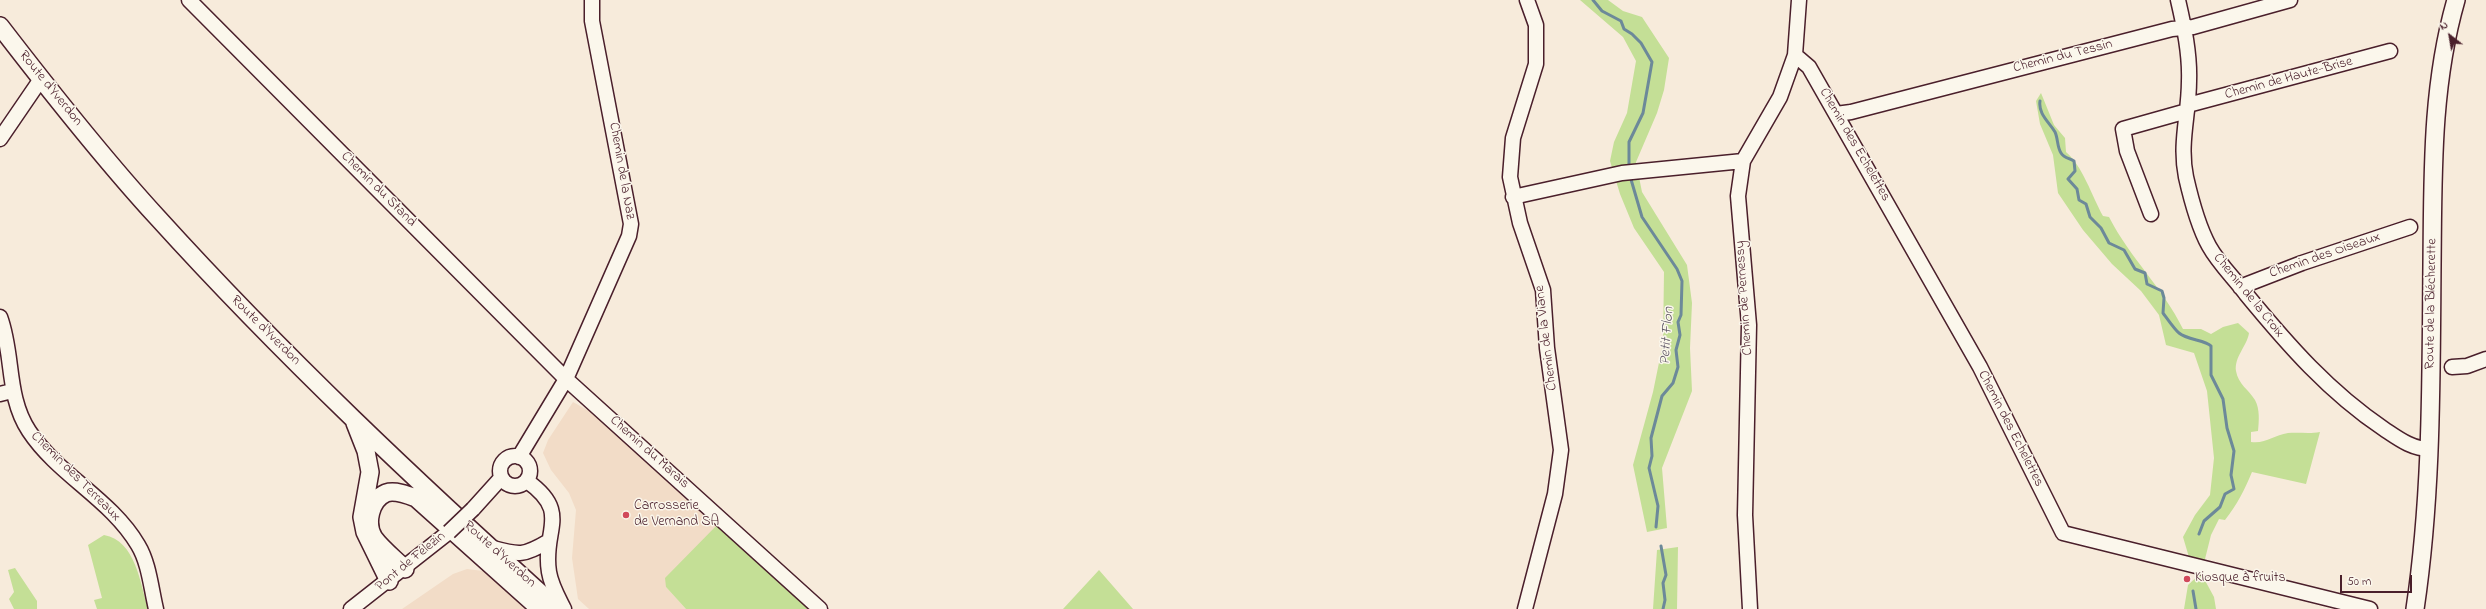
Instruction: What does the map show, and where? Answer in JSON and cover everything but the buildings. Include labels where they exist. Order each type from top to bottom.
[{"type":"main road","name":"Route de la Blécherette","points":[[2415,609],[2427,505],[2430,449],[2434,129],[2440,69],[2456,0]]},
{"type":"main road","name":"Route d'Yverdon","points":[[0,26],[41,79],[156,216],[250,316],[354,419],[488,546],[558,609]]},
{"type":"main road","points":[[354,419],[366,451],[370,472],[362,517],[365,532],[389,580]]},
{"type":"main road","points":[[405,569],[374,537],[370,527],[370,513],[376,501],[387,493],[402,493],[416,498],[540,609]]},
{"type":"street","name":"Chemin du Stand","points":[[189,0],[566,379]]},
{"type":"street","name":"Chemin de la Naz","points":[[566,379],[629,236],[631,224],[592,21],[592,0]]},
{"type":"street","name":"Chemin de la Viane","points":[[1525,609],[1555,494],[1561,450],[1547,348],[1543,290],[1513,197],[1510,177],[1513,138],[1536,64],[1538,48],[1535,20],[1527,0]]},
{"type":"street","name":"Chemin de Pernessy","points":[[1750,609],[1745,515],[1749,325],[1738,196],[1743,161],[1780,96],[1795,55],[1799,0]]},
{"type":"street","name":"Chemin de la Croix","points":[[2178,0],[2184,28],[2189,69],[2183,154],[2194,202],[2208,244],[2240,287],[2305,364],[2346,402],[2414,448],[2430,449]]},
{"type":"street","name":"Chemin du Tessin","points":[[1836,114],[2184,28],[2290,0]]},
{"type":"street","name":"Chemin de Haute-Brise","points":[[2151,214],[2127,151],[2123,129],[2187,108],[2390,51]]},
{"type":"street","name":"Chemin des Echelettes","points":[[1795,55],[1809,67],[1980,367],[2063,533],[2370,609]]},
{"type":"street","points":[[0,139],[41,79]]},
{"type":"street","points":[[1513,197],[1622,174],[1743,161]]},
{"type":"street","name":"Chemin des Oiseaux","points":[[2240,287],[2302,263],[2410,227]]},
{"type":"street","name":"Chemin des Terreaux","points":[[0,317],[6,392],[30,432],[47,453],[112,512],[127,528],[139,546],[146,563],[156,609]]},
{"type":"street","points":[[2452,367],[2467,366],[2486,359]]},
{"type":"street","points":[[527,481],[513,486],[501,478],[500,469],[505,460],[519,457],[566,379]]},
{"type":"street","name":"Chemin du Marais","points":[[566,379],[820,609]]},
{"type":"street","points":[[519,457],[529,467],[527,481]]},
{"type":"street","name":"Pont de Félezin","points":[[351,609],[405,569],[449,532],[473,509],[501,478]]},
{"type":"street","points":[[527,481],[540,492],[550,505],[554,515],[549,541],[549,571],[552,585],[564,609]]},
{"type":"street","points":[[488,546],[514,554],[528,553],[549,541]]},
{"type":"shaded area","points":[[573,402],[598,416],[720,522],[666,587],[686,609],[589,609],[578,599],[572,558],[576,510],[569,493],[551,470],[543,453],[548,440]]},
{"type":"shaded area","points":[[467,569],[483,571],[495,575],[535,609],[402,609],[453,574]]},
{"type":"green space","points":[[1580,0],[1608,0],[1623,11],[1642,17],[1669,58],[1664,90],[1657,113],[1636,162],[1642,192],[1687,265],[1692,303],[1690,348],[1692,391],[1662,468],[1667,528],[1647,532],[1633,465],[1653,392],[1663,343],[1664,272],[1634,228],[1620,194],[1610,161],[1614,142],[1627,113],[1636,61],[1623,37]]},
{"type":"green space","points":[[2041,93],[2054,125],[2065,138],[2066,152],[2082,173],[2103,216],[2109,217],[2117,232],[2166,300],[2183,329],[2201,329],[2211,334],[2223,327],[2238,323],[2249,333],[2237,361],[2236,371],[2239,380],[2253,396],[2258,407],[2258,431],[2251,432],[2251,442],[2266,441],[2288,433],[2320,432],[2306,484],[2252,472],[2247,485],[2225,520],[2219,519],[2211,535],[2203,567],[2191,564],[2183,537],[2195,515],[2210,495],[2214,458],[2207,391],[2194,353],[2166,345],[2159,315],[2141,291],[2112,264],[2083,230],[2058,193],[2053,155],[2040,124],[2036,101]]},
{"type":"green space","points":[[720,522],[815,609],[686,609],[666,587],[665,578]]},
{"type":"green space","points":[[104,535],[115,539],[123,545],[130,554],[139,576],[148,609],[97,609],[94,600],[102,598],[88,545]]},
{"type":"green space","points":[[1678,547],[1677,609],[1653,609],[1657,550]]},
{"type":"green space","points":[[15,568],[37,601],[37,609],[14,609],[9,599],[14,592],[8,570]]},
{"type":"green space","points":[[1099,570],[1133,609],[1063,609]]},
{"type":"green space","points":[[2201,573],[2214,597],[2216,609],[2184,609],[2188,585]]},
{"type":"waterway","name":"Petit Flon","points":[[1593,0],[1602,11],[1621,21],[1624,29],[1632,34],[1641,43],[1652,62],[1643,113],[1629,142],[1629,168]]},
{"type":"waterway","points":[[2040,101],[2042,114],[2055,132],[2062,155],[2074,161],[2075,171],[2068,179],[2077,189],[2079,200],[2086,204],[2090,217],[2101,228],[2109,243],[2124,250],[2135,269],[2145,273],[2147,284],[2162,291],[2164,298],[2163,313],[2177,331],[2182,335],[2205,342],[2211,346],[2211,375],[2223,399],[2227,428],[2234,451],[2231,475],[2234,489],[2225,494],[2220,507],[2204,521],[2199,534]]},
{"type":"waterway","name":"Petit Flon","points":[[1630,176],[1642,217],[1677,269],[1682,281],[1681,315],[1678,322],[1680,335],[1676,350],[1678,367],[1673,383],[1662,396],[1651,438],[1652,456],[1649,468],[1658,506],[1656,527]]},
{"type":"waterway","name":"Petit Flon","points":[[1661,546],[1666,575],[1663,583],[1665,600],[1663,609]]},
{"type":"waterway","points":[[2193,591],[2196,609]]},
{"type":"place","name":"Carrosserie de Vernand SA","points":[[626,515]]},
{"type":"place","name":"Kiosque à fruits","points":[[2187,579]]}]
